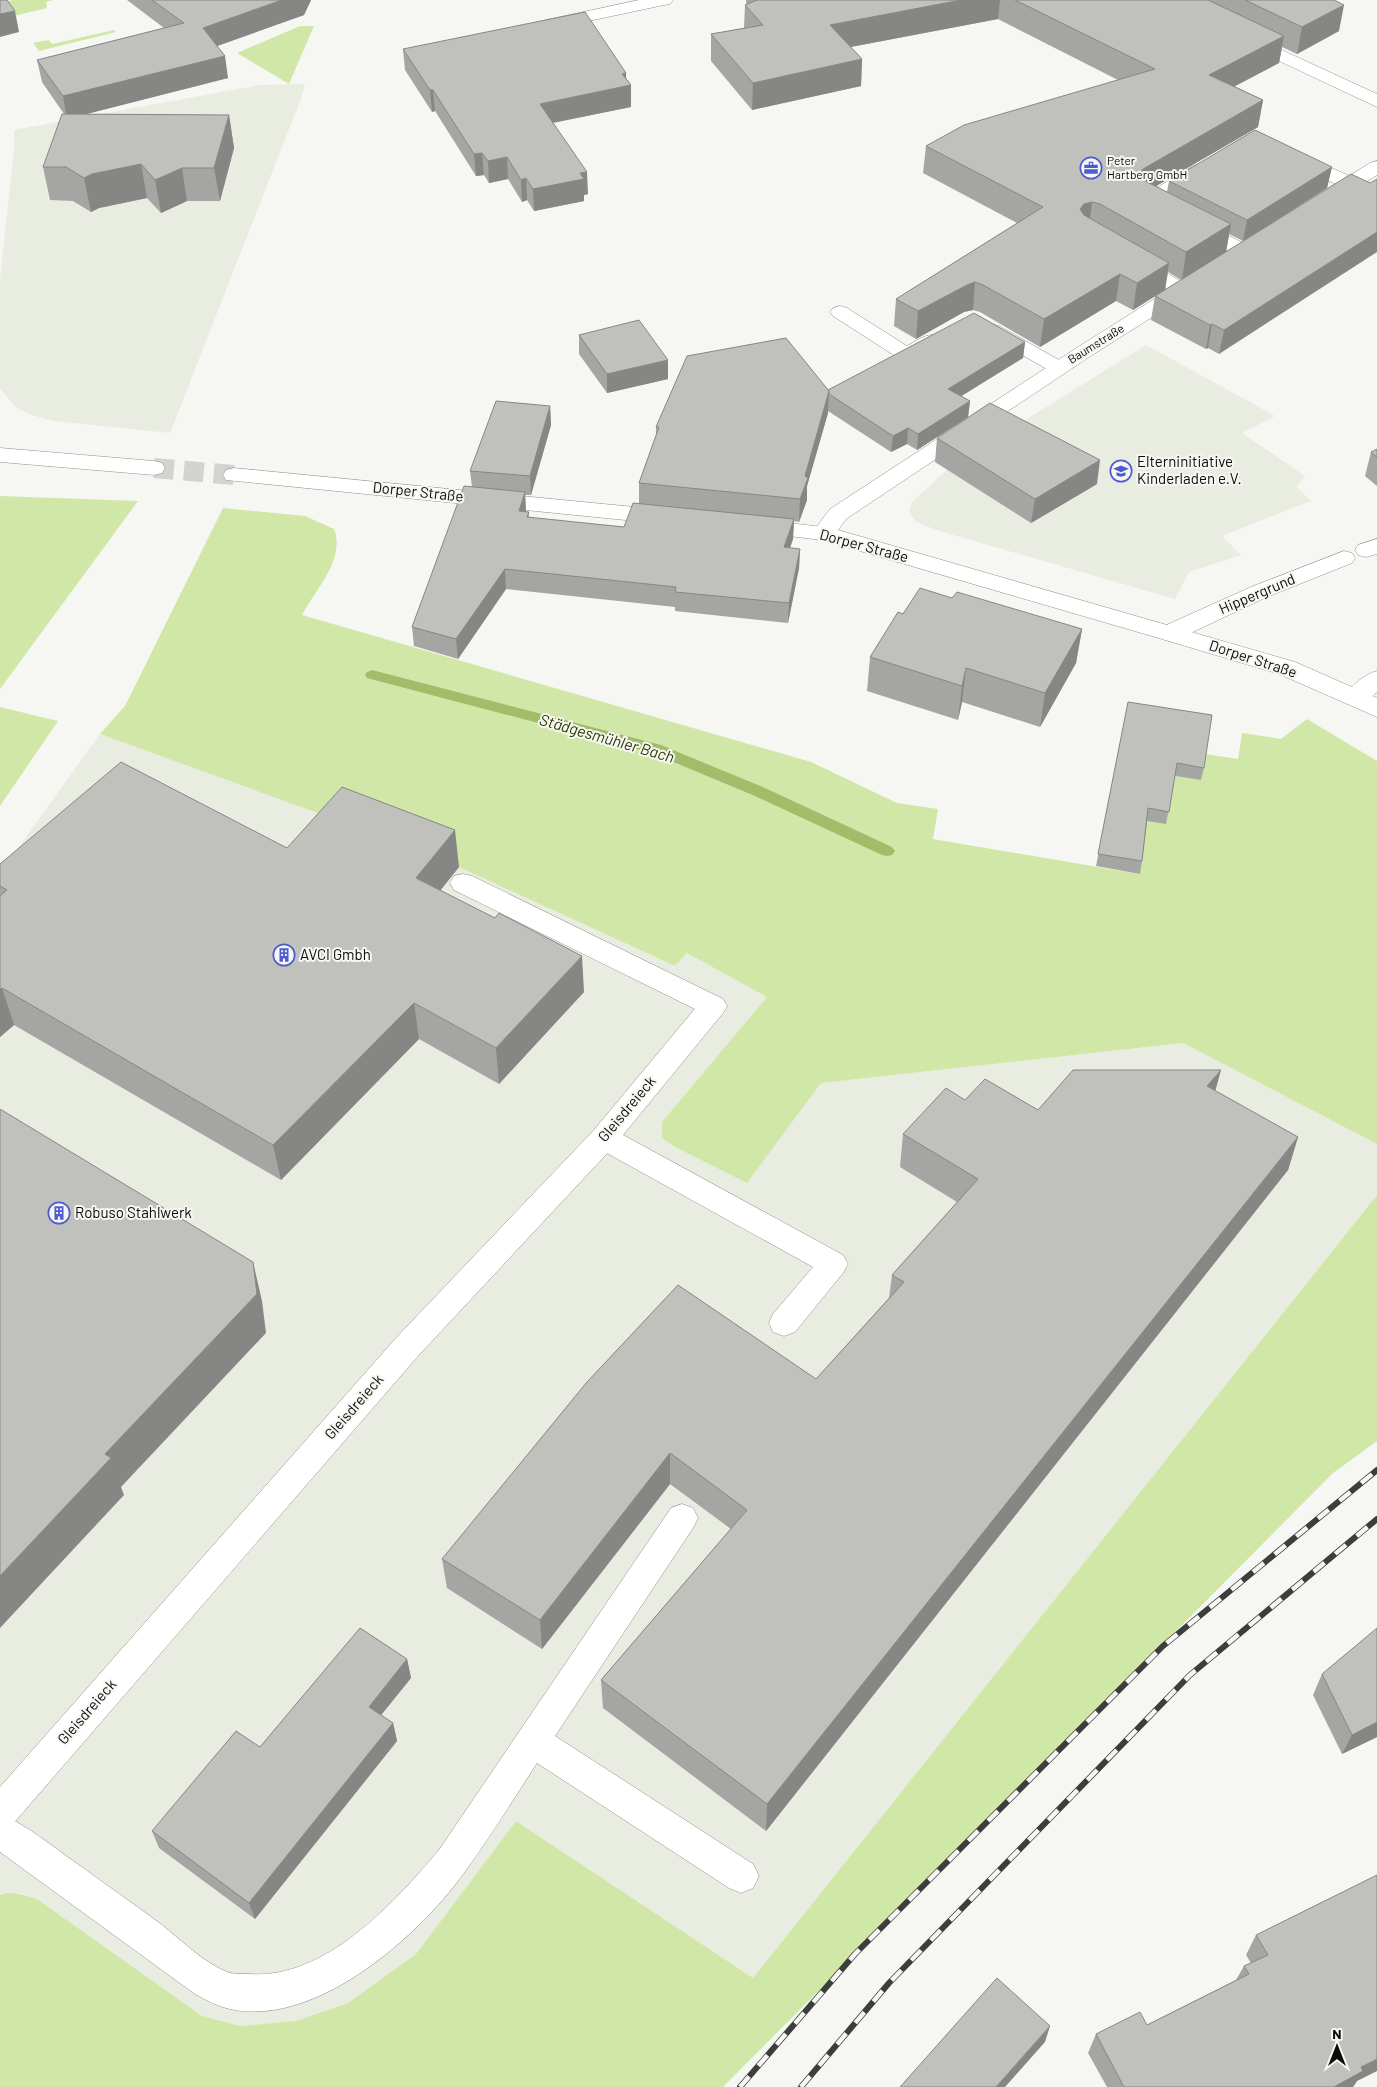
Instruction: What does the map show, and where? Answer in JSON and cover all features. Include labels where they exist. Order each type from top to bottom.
[{"type":"street","points":[[536,27],[664,0]]},
{"type":"street","points":[[1234,32],[1377,101]]},
{"type":"street","points":[[1280,150],[1351,184]]},
{"type":"street","name":"Baumstraße","points":[[823,533],[838,514],[1067,363],[1253,246],[1147,202],[1213,162]]},
{"type":"street","points":[[1310,210],[1377,167]]},
{"type":"street","points":[[1114,251],[1182,290]]},
{"type":"street","points":[[840,312],[906,355],[948,332]]},
{"type":"street","points":[[979,315],[1067,363]]},
{"type":"street","points":[[0,455],[154,468]]},
{"type":"street","name":"Dorper Straße","points":[[234,475],[684,519]]},
{"type":"street","name":"Dorper Straße","points":[[734,524],[823,533],[1287,668],[1367,703]]},
{"type":"street","name":"Hippergrund","points":[[1170,633],[1259,592],[1344,558]]},
{"type":"street","points":[[1367,703],[1377,679]]},
{"type":"street","name":"Gleisdreieck","points":[[0,1813],[406,1347],[604,1138],[712,1006],[463,883]]},
{"type":"street","points":[[604,1138],[833,1264],[784,1323]]},
{"type":"street","points":[[0,1831],[94,1897],[199,1976],[227,1991],[252,1994],[292,1990],[332,1970],[374,1942],[425,1895],[451,1862],[682,1518]]},
{"type":"street","points":[[532,1740],[740,1876]]},
{"type":"shaded area","points":[[305,84],[302,96],[170,433],[54,421],[31,415],[16,407],[0,389],[0,280],[14,149],[14,130],[260,85]]},
{"type":"shaded area","name":"Elterninitiative Kinderladen e.V.","points":[[1146,345],[1275,416],[1242,433],[1305,476],[1297,487],[1311,501],[1222,536],[1241,555],[1189,572],[1175,599],[936,530],[917,522],[909,513],[912,502],[951,466]]},
{"type":"shaded area","points":[[100,734],[348,824],[459,867],[675,966],[687,953],[768,997],[662,1122],[747,1183],[821,1083],[1183,1043],[1377,1144],[1377,1195],[753,1978],[516,1821],[416,1954],[348,2003],[296,2021],[240,2026],[202,2016],[37,1899],[20,1893],[0,1895],[0,873]]},
{"type":"green space","points":[[12,0],[53,0],[46,2],[47,8],[9,17],[0,3]]},
{"type":"green space","points":[[300,26],[314,26],[289,84],[237,53]]},
{"type":"green space","points":[[114,30],[116,32],[39,51],[33,43],[49,40],[52,44]]},
{"type":"green space","points":[[0,496],[138,501],[0,689]]},
{"type":"green space","points":[[223,508],[305,516],[334,529],[337,540],[333,563],[302,615],[811,762],[897,803],[938,809],[933,839],[1139,874],[1147,821],[1175,776],[1201,780],[1205,754],[1238,759],[1242,733],[1281,739],[1307,719],[1377,761],[1377,1144],[1183,1043],[821,1083],[747,1183],[675,1147],[662,1138],[662,1122],[767,997],[687,953],[675,966],[459,867],[348,824],[100,734],[125,706]]},
{"type":"green space","points":[[0,707],[58,721],[0,806]]},
{"type":"green space","points":[[1377,1195],[1377,1441],[1333,1473],[723,2087],[0,2087],[0,1895],[9,1893],[37,1899],[202,2016],[240,2026],[296,2021],[348,2003],[416,1954],[516,1821],[753,1978]]},
{"type":"building","points":[[0,0],[7,0],[15,11],[0,14]]},
{"type":"building","points":[[152,0],[282,0],[203,28],[225,56],[63,96],[37,60],[184,23]]},
{"type":"building","points":[[757,0],[961,0],[830,25],[862,59],[753,83],[711,34],[763,25],[745,5]]},
{"type":"building","points":[[1015,0],[1208,0],[1284,36],[1209,75],[1263,100],[1143,169],[1139,175],[1143,180],[1231,224],[1186,252],[1100,204],[1092,202],[1084,204],[1080,209],[1084,215],[1169,263],[1137,283],[1120,274],[1044,319],[975,282],[918,311],[896,299],[1043,207],[926,146],[964,125],[1155,69]]},
{"type":"building","points":[[1245,0],[1334,0],[1344,5],[1302,27]]},
{"type":"building","points":[[585,12],[626,73],[622,74],[631,85],[540,104],[587,172],[580,173],[584,179],[533,189],[526,178],[521,180],[507,157],[488,161],[482,153],[474,154],[433,90],[430,90],[403,49]]},
{"type":"building","points":[[62,114],[229,115],[214,168],[182,168],[155,180],[141,164],[92,174],[84,178],[66,167],[43,167]]},
{"type":"building","points":[[1255,130],[1332,167],[1247,220],[1169,181]]},
{"type":"building","points":[[1351,174],[1370,183],[1377,179],[1377,232],[1224,330],[1212,324],[1210,325],[1155,296]]},
{"type":"building","points":[[974,313],[1025,342],[948,389],[970,401],[918,434],[908,428],[893,436],[829,394],[828,390]]},
{"type":"building","points":[[639,320],[668,360],[607,374],[579,335]]},
{"type":"building","points":[[786,338],[829,391],[805,476],[808,478],[800,499],[639,483],[659,427],[656,427],[687,356]]},
{"type":"building","points":[[496,401],[550,406],[530,476],[470,471]]},
{"type":"building","points":[[990,403],[1100,460],[1035,499],[937,438]]},
{"type":"building","points":[[1377,449],[1377,457],[1371,452]]},
{"type":"building","points":[[464,486],[525,492],[519,511],[529,512],[527,517],[624,527],[633,503],[794,519],[784,547],[800,549],[789,603],[675,592],[676,587],[505,569],[456,639],[412,627]]},
{"type":"building","points":[[920,588],[952,598],[957,592],[1082,629],[1045,693],[966,668],[962,686],[870,657],[898,612],[903,614]]},
{"type":"building","points":[[1128,702],[1212,715],[1204,768],[1177,763],[1169,812],[1148,808],[1142,861],[1098,854]]},
{"type":"building","points":[[121,762],[287,848],[342,787],[455,830],[416,878],[495,918],[499,913],[582,956],[496,1048],[414,1003],[273,1145],[2,988],[0,990],[0,896],[7,890],[0,886],[0,864]]},
{"type":"building","points":[[1073,1070],[1221,1070],[1207,1086],[1298,1137],[767,1804],[601,1680],[747,1510],[670,1453],[540,1620],[442,1559],[587,1382],[678,1285],[816,1379],[904,1282],[892,1275],[978,1179],[903,1134],[946,1088],[965,1100],[985,1079],[1038,1110]]},
{"type":"building","points":[[0,1109],[253,1262],[257,1294],[105,1454],[111,1458],[0,1576]]},
{"type":"building","points":[[360,1628],[407,1659],[369,1707],[393,1723],[249,1903],[152,1831],[236,1731],[260,1747]]},
{"type":"building","points":[[1377,1628],[1377,1722],[1352,1735],[1322,1674]]},
{"type":"building","points":[[1377,1875],[1377,2059],[1361,2067],[1363,2071],[1334,2087],[1124,2087],[1096,2034],[1140,2012],[1147,2025],[1249,1974],[1244,1966],[1268,1955],[1256,1935]]},
{"type":"building","points":[[997,1978],[1050,2026],[996,2087],[900,2087]]},
{"type":"waterway","name":"Städgesmühler Bach","points":[[372,675],[656,749],[760,792],[887,851]]},
{"type":"tunnel","points":[[154,468],[234,475]]},
{"type":"railway","points":[[740,2087],[855,1954],[1163,1646],[1377,1470]]},
{"type":"railway","points":[[801,2087],[889,1983],[1190,1675],[1377,1519]]},
{"type":"place","name":"Peter Hartberg GmbH","points":[[1091,168]]},
{"type":"place","name":"Elterninitiative Kinderladen e.V.","points":[[1121,471]]},
{"type":"place","name":"AVCI Gmbh","points":[[284,955]]},
{"type":"place","name":"Robuso Stahlwerk","points":[[59,1213]]}]
